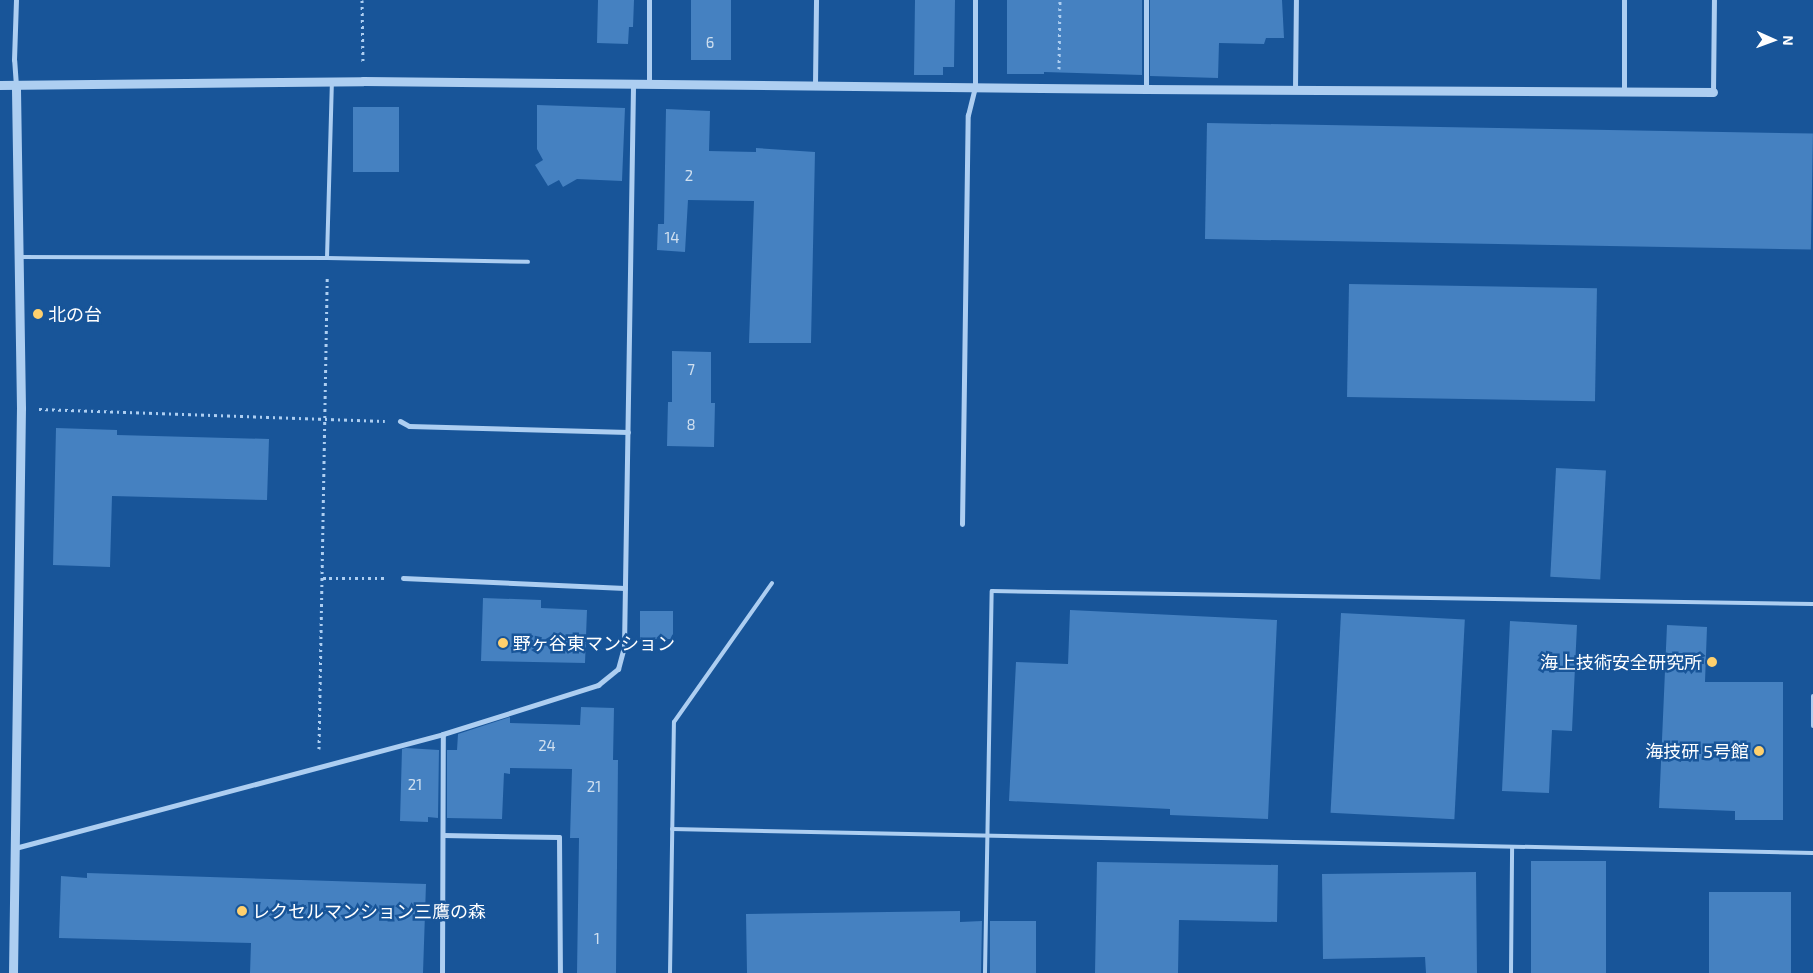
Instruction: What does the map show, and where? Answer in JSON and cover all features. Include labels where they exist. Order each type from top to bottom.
[{"type":"street","points":[[13,973],[20,408],[19,257],[14,60],[16,0]]},
{"type":"street","points":[[649,0],[649,84]]},
{"type":"street","points":[[815,84],[816,0]]},
{"type":"street","points":[[962,524],[968,114],[975,87],[975,0]]},
{"type":"street","points":[[1146,0],[1146,89]]},
{"type":"street","points":[[1295,89],[1296,0]]},
{"type":"street","points":[[1624,0],[1624,91]]},
{"type":"street","points":[[0,85],[363,81],[815,84],[1146,89],[1713,92],[1714,0]]},
{"type":"street","points":[[14,849],[443,734],[598,685],[618,669],[624,647],[633,84]]},
{"type":"street","points":[[400,421],[409,426],[628,432]]},
{"type":"street","points":[[403,578],[625,588]]},
{"type":"street","points":[[442,973],[443,734]]},
{"type":"street","points":[[443,835],[559,837],[560,973]]},
{"type":"lane","points":[[327,258],[332,81]]},
{"type":"lane","points":[[19,257],[327,258],[528,262]]},
{"type":"lane","points":[[670,973],[674,722],[772,583]]},
{"type":"lane","points":[[984,973],[992,591],[1813,604]]},
{"type":"lane","points":[[1813,696],[1813,726]]},
{"type":"lane","points":[[672,829],[1813,853]]},
{"type":"lane","points":[[1511,973],[1512,847]]},
{"type":"path","points":[[362,0],[363,81]]},
{"type":"path","points":[[1059,88],[1060,0]]},
{"type":"path","points":[[318,767],[323,578],[327,258]]},
{"type":"path","points":[[20,408],[325,420],[400,421]]},
{"type":"path","points":[[323,578],[403,578]]},
{"type":"building","points":[[598,0],[634,0],[633,27],[629,27],[628,44],[597,43]]},
{"type":"building","points":[[691,0],[731,0],[731,60],[691,60]]},
{"type":"building","points":[[915,0],[955,0],[954,67],[943,67],[943,75],[914,75]]},
{"type":"building","points":[[1007,0],[1142,0],[1142,75],[1044,72],[1044,74],[1007,74]]},
{"type":"building","points":[[1150,0],[1282,0],[1284,38],[1266,38],[1264,44],[1219,43],[1218,78],[1150,76]]},
{"type":"building","points":[[537,105],[625,108],[622,181],[577,179],[563,187],[559,180],[548,186],[535,165],[543,160],[537,149]]},
{"type":"building","points":[[353,107],[399,107],[399,172],[353,172]]},
{"type":"building","points":[[666,109],[710,111],[709,151],[756,152],[756,148],[815,152],[811,343],[749,343],[754,201],[688,200],[685,252],[657,250],[658,224],[664,224]]},
{"type":"building","points":[[1207,123],[1813,134],[1811,250],[1205,239]]},
{"type":"building","points":[[1349,284],[1597,288],[1595,401],[1347,397]]},
{"type":"building","points":[[672,351],[711,352],[711,403],[715,403],[714,447],[667,446],[668,402],[672,402]]},
{"type":"building","points":[[56,428],[117,430],[117,435],[269,439],[267,500],[112,496],[110,567],[53,565]]},
{"type":"building","points":[[1556,468],[1606,471],[1600,579],[1550,577]]},
{"type":"building","name":"野ヶ谷東マンション","points":[[483,598],[541,600],[541,608],[587,610],[585,663],[481,661]]},
{"type":"building","points":[[1070,610],[1277,620],[1268,819],[1170,815],[1170,809],[1009,801],[1016,662],[1068,664]]},
{"type":"building","points":[[640,611],[673,611],[673,639],[640,639]]},
{"type":"building","points":[[1341,613],[1465,619],[1454,819],[1331,813]]},
{"type":"building","points":[[1510,621],[1577,625],[1572,731],[1552,730],[1549,793],[1502,791]]},
{"type":"building","points":[[1667,625],[1707,627],[1705,682],[1783,682],[1783,820],[1735,820],[1735,811],[1659,808]]},
{"type":"building","points":[[581,707],[614,708],[613,760],[618,760],[616,973],[577,973],[579,838],[570,838],[572,769],[510,768],[510,774],[504,773],[502,819],[447,818],[447,750],[457,750],[458,734],[510,717],[510,723],[580,725]]},
{"type":"building","points":[[402,749],[439,750],[438,818],[428,817],[428,822],[400,821]]},
{"type":"building","points":[[1531,861],[1606,861],[1606,973],[1531,973]]},
{"type":"building","points":[[1097,862],[1278,865],[1277,922],[1179,920],[1178,973],[1095,973]]},
{"type":"building","points":[[1476,872],[1477,973],[1426,973],[1425,957],[1323,959],[1322,874]]},
{"type":"building","name":"レクセルマンション三鷹の森","points":[[87,873],[426,884],[423,973],[250,973],[251,943],[59,938],[61,876],[87,878]]},
{"type":"building","points":[[1709,892],[1791,892],[1791,973],[1709,973]]},
{"type":"building","points":[[960,911],[960,922],[982,921],[981,973],[747,973],[746,914]]},
{"type":"building","points":[[990,921],[1036,921],[1036,973],[990,973]]},
{"type":"place","name":"北の台","points":[[38,314]]},
{"type":"place","name":"野ヶ谷東マンション","points":[[503,643]]},
{"type":"place","name":"海上技術安全研究所","points":[[1712,662]]},
{"type":"place","name":"海技研 5号館","points":[[1759,751]]},
{"type":"place","name":"レクセルマンション三鷹の森","points":[[242,911]]}]
